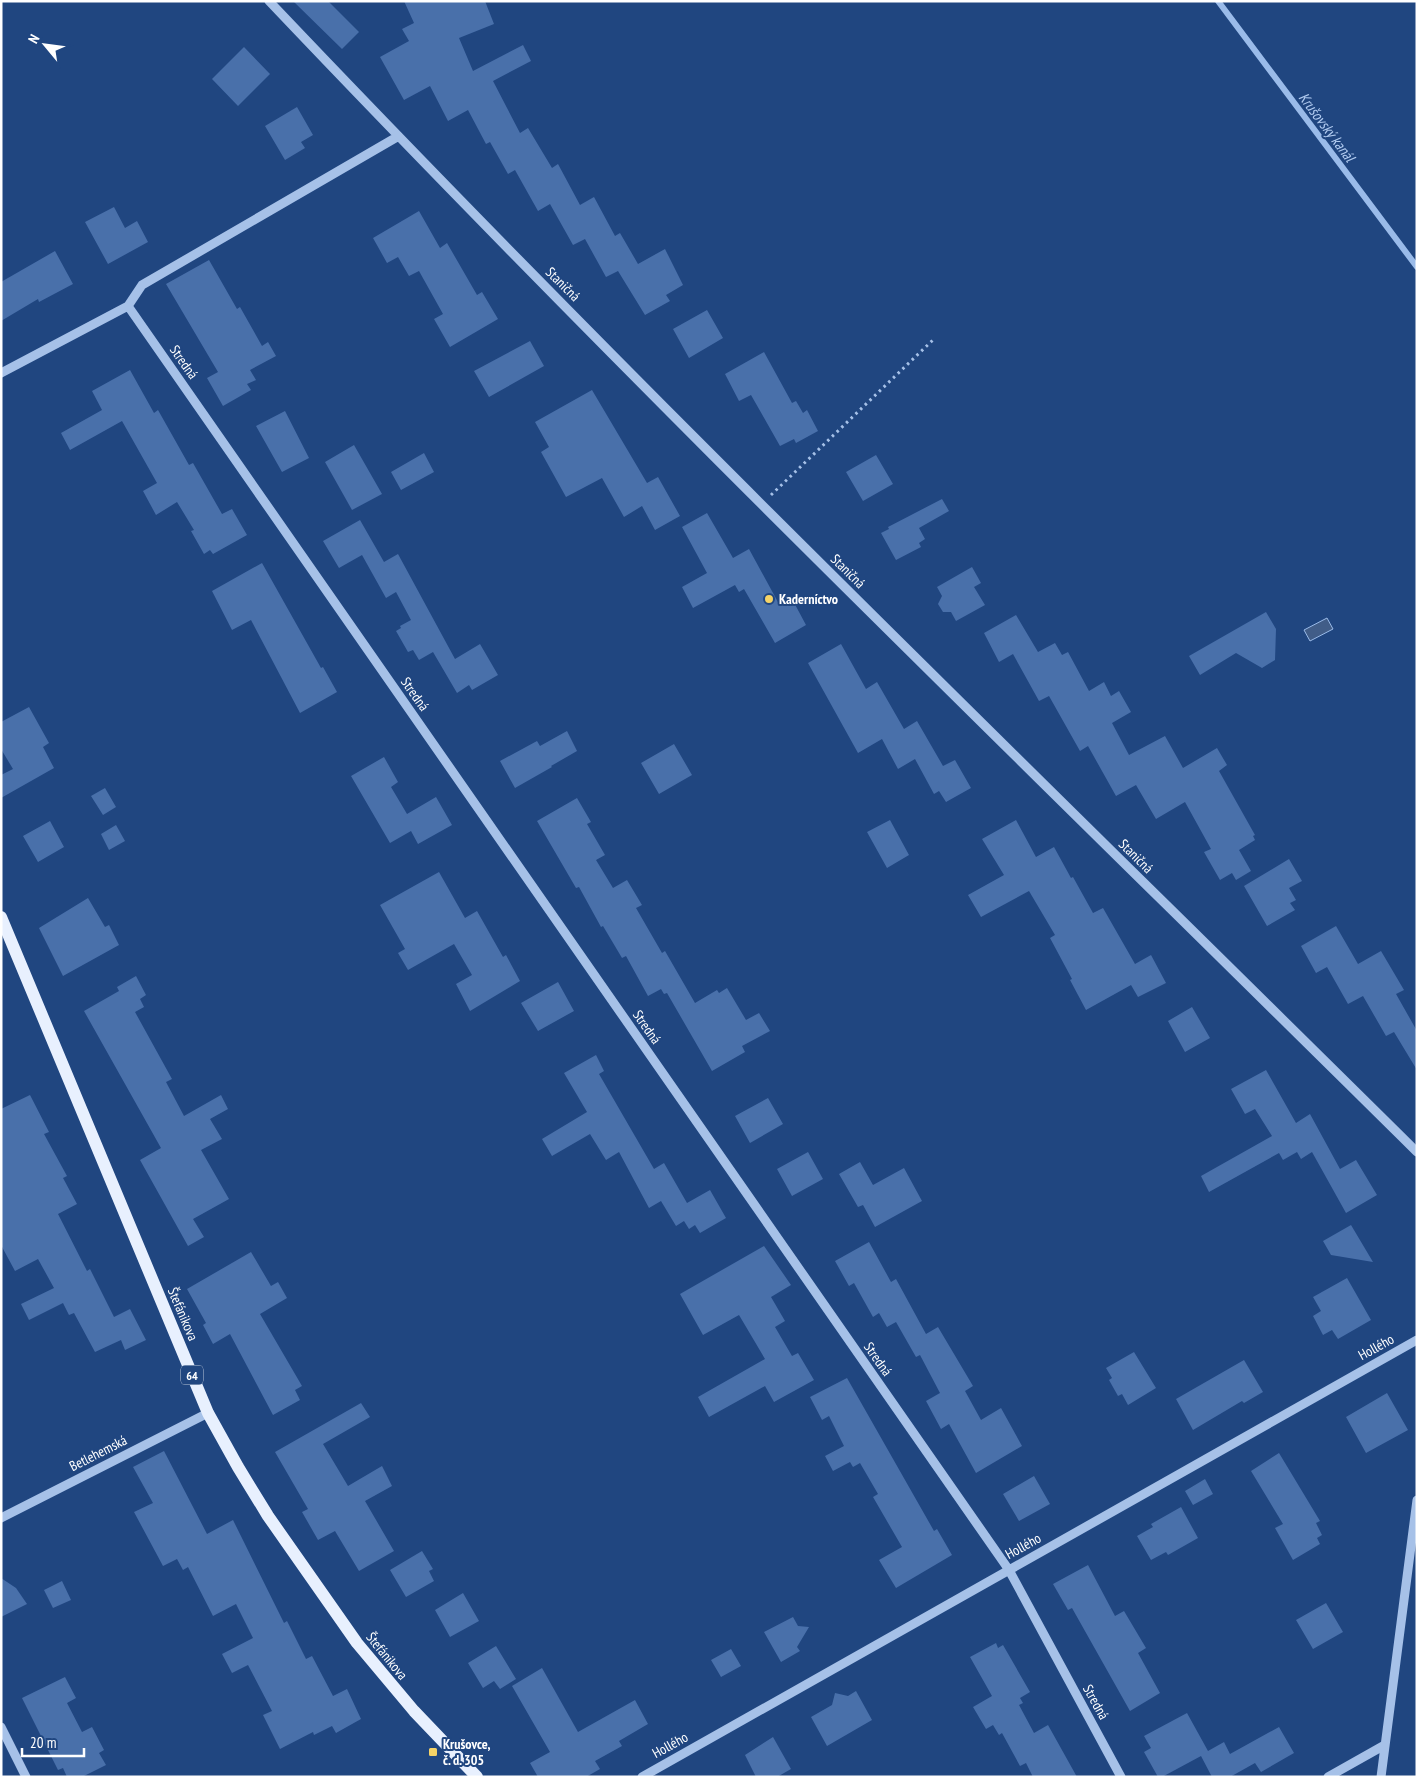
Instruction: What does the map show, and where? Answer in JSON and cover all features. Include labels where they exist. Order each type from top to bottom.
[{"type":"main road","name":"Štefánikova","points":[[1,917],[208,1413],[268,1516],[357,1643],[414,1711],[478,1777]]},
{"type":"street","name":"Staničná","points":[[269,1],[398,137],[761,504],[1417,1152]]},
{"type":"street","points":[[1,373],[128,306],[142,285],[398,137]]},
{"type":"street","name":"Stredná","points":[[128,306],[1008,1570],[1121,1777]]},
{"type":"street","name":"Hollého","points":[[642,1777],[1417,1340]]},
{"type":"street","name":"Betlehemská","points":[[1,1518],[208,1413]]},
{"type":"street","points":[[1380,1777],[1417,1500]]},
{"type":"street","points":[[1,1727],[26,1777]]},
{"type":"street","points":[[1328,1777],[1383,1746]]},
{"type":"path","points":[[761,504],[934,338]]},
{"type":"water","points":[[1327,618],[1333,629],[1310,641],[1304,630]]},
{"type":"building","points":[[293,1],[328,1],[359,32],[342,49]]},
{"type":"building","points":[[404,1],[485,1],[494,24],[459,38],[473,71],[523,45],[531,61],[493,81],[520,133],[528,128],[552,168],[558,164],[580,205],[594,197],[615,236],[620,233],[638,264],[665,249],[683,285],[666,295],[670,301],[645,315],[618,271],[606,277],[585,239],[573,245],[550,204],[538,211],[515,170],[508,174],[490,142],[486,144],[468,110],[448,121],[430,86],[404,100],[380,57],[409,41],[402,29],[414,23]]},
{"type":"building","points":[[244,47],[270,74],[238,106],[212,79]]},
{"type":"building","points":[[297,107],[313,135],[301,142],[305,148],[285,160],[265,126]]},
{"type":"building","points":[[114,207],[125,228],[137,221],[148,242],[108,264],[85,222]]},
{"type":"building","points":[[419,211],[440,248],[447,243],[477,295],[482,292],[498,319],[450,347],[434,319],[443,314],[419,271],[409,276],[398,257],[387,263],[373,238]]},
{"type":"building","points":[[55,251],[73,284],[39,302],[38,299],[1,321],[1,282]]},
{"type":"building","points":[[209,260],[237,309],[240,307],[262,346],[268,342],[276,356],[250,370],[256,380],[247,384],[251,390],[223,406],[207,378],[218,372],[166,284]]},
{"type":"building","points":[[707,310],[723,338],[689,358],[673,329]]},
{"type":"building","points":[[530,341],[544,366],[489,397],[474,371]]},
{"type":"building","points":[[764,352],[792,403],[796,401],[803,413],[807,410],[818,431],[796,443],[794,439],[780,446],[751,395],[739,401],[725,374]]},
{"type":"building","points":[[130,370],[154,413],[158,410],[189,465],[193,463],[222,514],[232,509],[247,535],[213,554],[210,550],[204,554],[191,531],[194,530],[177,502],[156,515],[143,491],[157,483],[122,421],[70,450],[61,433],[102,410],[92,391]]},
{"type":"building","points":[[592,390],[647,483],[658,477],[680,516],[655,530],[642,506],[624,517],[602,478],[566,497],[541,452],[549,447],[535,422]]},
{"type":"building","points":[[285,411],[309,458],[282,472],[256,426]]},
{"type":"building","points":[[354,445],[382,494],[352,510],[325,462]]},
{"type":"building","points":[[424,453],[434,472],[401,490],[391,472]]},
{"type":"building","points":[[876,455],[893,484],[863,501],[846,472]]},
{"type":"building","points":[[942,499],[949,511],[919,528],[925,539],[919,543],[921,547],[896,560],[881,533],[889,529],[888,527]]},
{"type":"building","points":[[707,513],[733,558],[749,549],[779,604],[791,597],[806,625],[775,643],[744,589],[739,592],[735,585],[693,608],[682,587],[707,573],[682,527]]},
{"type":"building","points":[[360,520],[384,562],[398,554],[455,659],[480,644],[498,675],[472,690],[469,685],[457,693],[433,652],[419,660],[413,650],[408,652],[396,631],[401,628],[400,626],[411,620],[396,592],[386,598],[362,555],[339,568],[323,541]]},
{"type":"building","points":[[262,563],[321,668],[323,667],[337,692],[300,713],[251,620],[232,630],[212,591]]},
{"type":"building","points":[[972,567],[981,583],[974,587],[985,605],[956,621],[951,612],[943,612],[938,604],[942,596],[937,587]]},
{"type":"building","points":[[1266,612],[1276,629],[1275,660],[1262,668],[1236,653],[1200,675],[1189,656]]},
{"type":"building","points":[[1016,615],[1038,652],[1055,643],[1062,655],[1068,652],[1089,691],[1104,682],[1111,696],[1119,691],[1131,712],[1112,723],[1129,755],[1165,736],[1183,768],[1217,748],[1227,765],[1219,771],[1255,835],[1253,836],[1255,840],[1239,850],[1251,871],[1236,880],[1232,873],[1220,880],[1204,852],[1211,849],[1185,802],[1156,819],[1136,785],[1116,796],[1088,746],[1080,751],[1049,696],[1039,701],[1013,654],[999,662],[984,633]]},
{"type":"building","points":[[841,644],[866,689],[877,682],[904,729],[917,721],[943,766],[955,760],[971,788],[946,802],[939,791],[934,794],[915,759],[898,769],[882,739],[858,753],[808,663]]},
{"type":"building","points":[[29,707],[49,743],[43,747],[54,768],[1,798],[1,775],[13,769],[1,749],[1,722]]},
{"type":"building","points":[[567,731],[577,751],[515,788],[500,761],[537,741],[540,746]]},
{"type":"building","points":[[674,744],[692,775],[659,794],[641,763]]},
{"type":"building","points":[[384,757],[398,782],[391,787],[407,814],[436,797],[452,825],[418,844],[411,831],[390,843],[351,776]]},
{"type":"building","points":[[105,788],[116,807],[103,815],[91,796]]},
{"type":"building","points":[[577,798],[591,822],[587,824],[605,855],[596,860],[613,888],[627,880],[642,905],[636,908],[662,953],[665,951],[695,1003],[717,990],[719,993],[727,988],[746,1020],[759,1013],[770,1031],[742,1046],[745,1052],[712,1071],[667,993],[664,994],[661,989],[648,996],[626,956],[622,958],[603,926],[601,927],[579,887],[576,888],[537,821]]},
{"type":"building","points":[[890,820],[909,855],[887,868],[867,832]]},
{"type":"building","points":[[1016,820],[1036,857],[1054,847],[1093,913],[1103,908],[1135,964],[1151,955],[1166,983],[1138,997],[1131,985],[1086,1010],[1050,938],[1055,935],[1029,891],[981,917],[968,895],[1004,875],[982,839]]},
{"type":"building","points":[[50,821],[64,847],[38,862],[23,836]]},
{"type":"building","points":[[116,825],[125,841],[109,850],[101,834]]},
{"type":"building","points":[[1289,859],[1302,881],[1289,888],[1296,900],[1290,903],[1295,910],[1267,926],[1244,886]]},
{"type":"building","points":[[439,872],[465,918],[477,911],[503,957],[506,955],[520,981],[470,1011],[456,984],[472,975],[454,944],[408,970],[398,953],[405,949],[380,905]]},
{"type":"building","points":[[88,898],[105,927],[109,925],[119,945],[63,976],[39,928]]},
{"type":"building","points":[[1336,926],[1358,964],[1381,951],[1404,990],[1396,994],[1417,1031],[1417,1070],[1394,1032],[1386,1036],[1363,996],[1348,1004],[1327,967],[1316,973],[1301,946]]},
{"type":"building","points":[[136,976],[146,995],[140,999],[144,1007],[135,1012],[172,1079],[166,1082],[184,1116],[221,1095],[228,1109],[210,1119],[222,1139],[201,1150],[229,1199],[193,1219],[204,1237],[188,1246],[140,1160],[161,1148],[84,1011],[119,991],[117,987]]},
{"type":"building","points":[[558,982],[574,1011],[538,1031],[521,1003]]},
{"type":"building","points":[[1192,1007],[1210,1038],[1185,1052],[1168,1021]]},
{"type":"building","points":[[596,1055],[604,1071],[599,1074],[654,1169],[664,1163],[687,1203],[710,1190],[726,1218],[700,1233],[695,1225],[689,1229],[684,1221],[676,1226],[661,1201],[649,1208],[619,1152],[606,1160],[590,1134],[552,1156],[542,1139],[587,1112],[564,1073]]},
{"type":"building","points":[[1266,1070],[1296,1123],[1310,1114],[1340,1169],[1356,1160],[1377,1195],[1346,1213],[1312,1152],[1301,1159],[1297,1152],[1283,1160],[1279,1153],[1209,1192],[1201,1176],[1272,1136],[1255,1109],[1245,1114],[1231,1089]]},
{"type":"building","points":[[30,1095],[49,1132],[44,1134],[67,1176],[63,1178],[77,1204],[58,1214],[87,1271],[90,1269],[114,1317],[130,1309],[146,1340],[125,1350],[121,1340],[95,1352],[74,1313],[69,1315],[63,1303],[29,1320],[21,1304],[54,1288],[38,1259],[15,1271],[1,1245],[1,1109]]},
{"type":"building","points":[[768,1098],[783,1124],[750,1143],[735,1116]]},
{"type":"building","points":[[808,1152],[823,1179],[792,1196],[777,1169]]},
{"type":"building","points":[[860,1162],[873,1185],[904,1168],[922,1201],[875,1227],[863,1205],[858,1207],[839,1174]]},
{"type":"building","points":[[1351,1225],[1373,1262],[1331,1255],[1323,1241]]},
{"type":"building","points":[[869,1242],[891,1282],[896,1279],[926,1334],[938,1327],[973,1386],[965,1391],[981,1420],[1001,1408],[1022,1446],[976,1473],[949,1424],[941,1429],[926,1401],[940,1393],[920,1355],[916,1357],[896,1322],[887,1327],[879,1313],[873,1317],[854,1283],[849,1286],[835,1261]]},
{"type":"building","points":[[764,1246],[791,1285],[771,1297],[785,1321],[775,1327],[792,1356],[798,1353],[814,1380],[774,1402],[765,1386],[709,1417],[698,1397],[765,1359],[739,1315],[703,1335],[680,1294]]},
{"type":"building","points":[[251,1252],[271,1286],[278,1282],[287,1298],[260,1314],[302,1386],[295,1390],[300,1400],[273,1415],[230,1334],[213,1344],[203,1325],[206,1323],[187,1289]]},
{"type":"building","points":[[1347,1278],[1371,1320],[1338,1339],[1332,1330],[1323,1335],[1313,1316],[1321,1311],[1313,1297]]},
{"type":"building","points":[[1134,1352],[1156,1388],[1128,1405],[1122,1394],[1118,1396],[1109,1380],[1112,1378],[1106,1368]]},
{"type":"building","points":[[1244,1360],[1263,1392],[1244,1403],[1242,1401],[1193,1430],[1176,1399]]},
{"type":"building","points":[[847,1378],[934,1531],[937,1529],[952,1555],[896,1588],[879,1560],[902,1547],[873,1497],[878,1494],[860,1463],[853,1467],[850,1462],[833,1471],[825,1456],[844,1446],[829,1416],[822,1420],[810,1397]]},
{"type":"building","points":[[1387,1393],[1408,1430],[1366,1453],[1346,1417]]},
{"type":"building","points":[[361,1403],[370,1417],[323,1444],[348,1486],[382,1466],[392,1486],[365,1501],[394,1551],[359,1571],[335,1531],[318,1540],[302,1512],[308,1509],[275,1452]]},
{"type":"building","points":[[164,1451],[207,1534],[233,1520],[284,1623],[287,1621],[306,1659],[312,1656],[333,1696],[347,1689],[361,1719],[336,1733],[332,1726],[314,1735],[313,1732],[280,1749],[263,1715],[272,1711],[248,1665],[232,1673],[222,1654],[253,1638],[236,1604],[213,1616],[188,1567],[183,1570],[177,1559],[163,1566],[134,1512],[153,1503],[133,1467]]},
{"type":"building","points":[[1279,1453],[1320,1521],[1316,1523],[1322,1535],[1317,1538],[1320,1544],[1293,1560],[1275,1528],[1283,1524],[1251,1471]]},
{"type":"building","points":[[1034,1476],[1050,1504],[1019,1521],[1003,1494]]},
{"type":"building","points":[[1205,1479],[1213,1494],[1193,1505],[1185,1491]]},
{"type":"building","points":[[1181,1507],[1198,1538],[1168,1555],[1166,1552],[1151,1560],[1137,1536],[1153,1527],[1151,1524]]},
{"type":"building","points":[[422,1551],[433,1569],[429,1571],[434,1581],[406,1597],[390,1570]]},
{"type":"building","points":[[1088,1565],[1115,1616],[1124,1611],[1146,1648],[1138,1653],[1160,1693],[1130,1711],[1072,1608],[1068,1610],[1053,1584]]},
{"type":"building","points":[[1,1578],[16,1588],[27,1604],[1,1617]]},
{"type":"building","points":[[62,1581],[71,1600],[53,1608],[44,1590]]},
{"type":"building","points":[[463,1593],[479,1621],[450,1637],[435,1610]]},
{"type":"building","points":[[1326,1603],[1343,1632],[1313,1649],[1296,1620]]},
{"type":"building","points":[[793,1617],[798,1626],[809,1627],[797,1647],[800,1651],[781,1662],[764,1632]]},
{"type":"building","points":[[996,1643],[998,1648],[1003,1645],[1030,1692],[1020,1698],[1023,1703],[1019,1705],[1034,1733],[1048,1725],[1077,1777],[1033,1777],[1026,1763],[1020,1766],[1002,1733],[999,1735],[993,1725],[986,1729],[973,1707],[992,1696],[970,1657]]},
{"type":"building","points":[[496,1646],[516,1679],[500,1689],[494,1681],[483,1688],[468,1663]]},
{"type":"building","points":[[731,1649],[741,1666],[721,1677],[711,1660]]},
{"type":"building","points":[[542,1668],[578,1732],[635,1700],[648,1724],[619,1741],[622,1746],[595,1761],[600,1769],[586,1777],[538,1777],[530,1763],[550,1752],[512,1686]]},
{"type":"building","points":[[65,1677],[76,1698],[67,1703],[82,1732],[92,1727],[104,1750],[99,1753],[106,1765],[82,1777],[67,1777],[63,1768],[58,1770],[22,1698]]},
{"type":"building","points":[[856,1691],[872,1720],[827,1746],[811,1717],[832,1705],[835,1693],[848,1696]]},
{"type":"building","points":[[1187,1713],[1208,1751],[1224,1742],[1230,1754],[1279,1727],[1294,1753],[1261,1772],[1255,1763],[1230,1777],[1212,1777],[1201,1756],[1162,1777],[1158,1777],[1144,1752],[1151,1748],[1144,1736]]},
{"type":"building","points":[[773,1737],[791,1769],[777,1777],[756,1777],[745,1755]]},
{"type":"waterway","name":"Krušovský kanál","points":[[1218,1],[1417,267]]},
{"type":"place","name":"Kaderníctvo","points":[[769,599]]},
{"type":"place","name":"Krušovce, č. d. 305","points":[[433,1752]]}]
